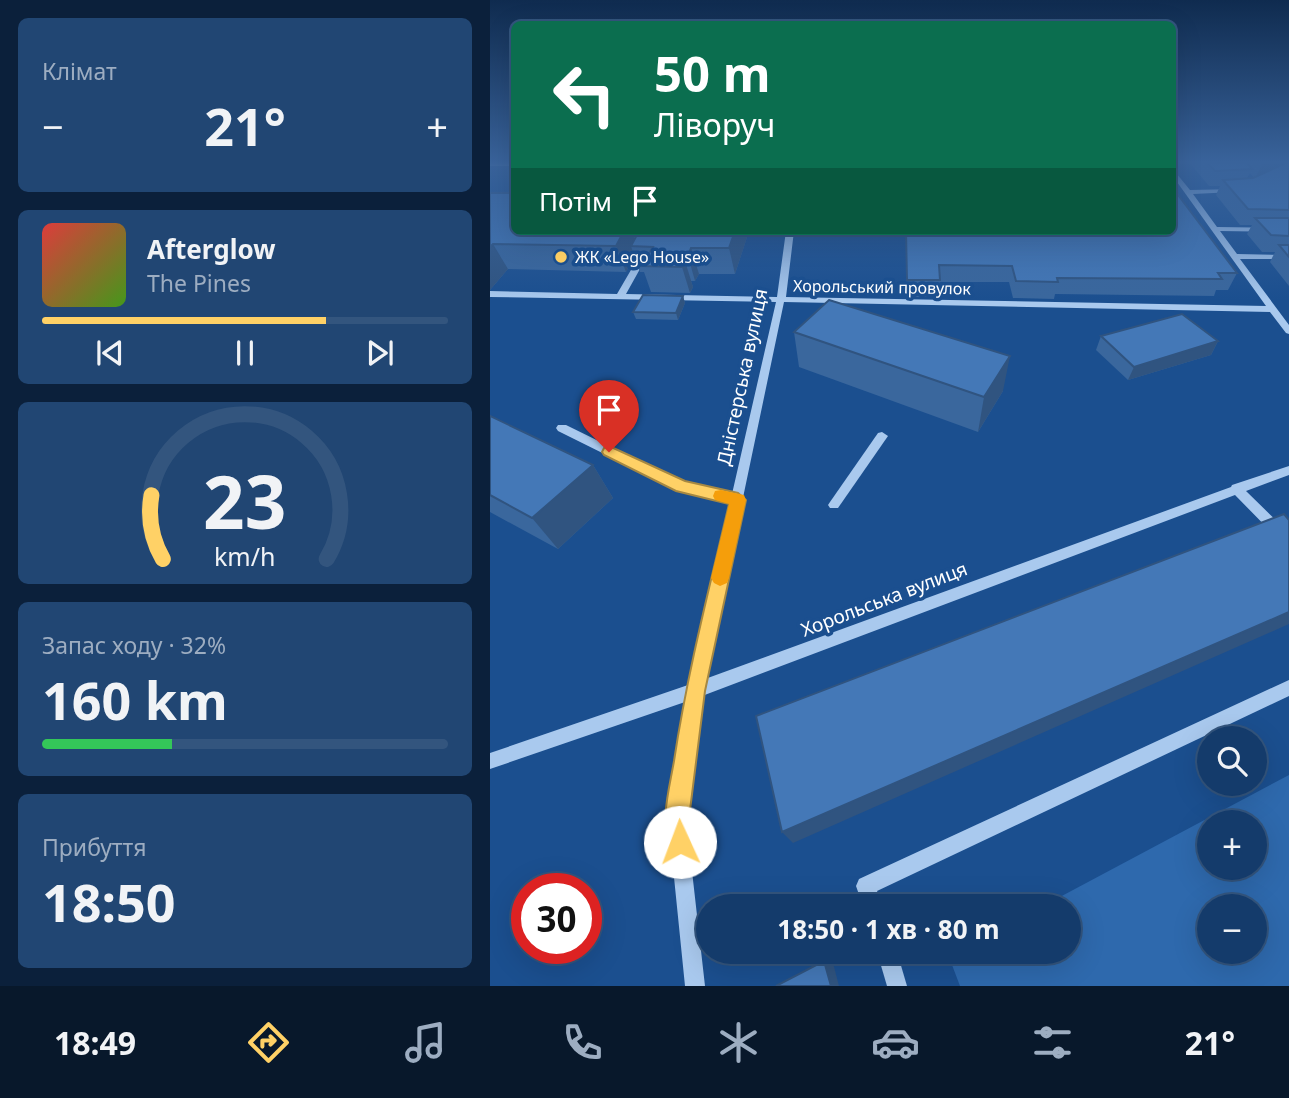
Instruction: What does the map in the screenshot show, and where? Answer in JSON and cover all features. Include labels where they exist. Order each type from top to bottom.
[{"type":"street","points":[[1200,208],[1289,331]]},
{"type":"street","points":[[1215,229],[1289,230]]},
{"type":"street","name":"Дністерська вулиця","points":[[695,986],[677,818],[695,691],[781,298],[789,235]]},
{"type":"street","points":[[1235,256],[1289,257]]},
{"type":"street","name":"Хорольський провулок","points":[[490,294],[1273,309]]},
{"type":"street","points":[[834,505],[882,436]]},
{"type":"street","name":"Хорольська вулиця","points":[[490,761],[695,691],[1289,470]]},
{"type":"street","points":[[1236,488],[1289,541]]},
{"type":"street","points":[[869,894],[866,886],[1289,688]]},
{"type":"street","points":[[891,964],[897,986]]},
{"type":"lane","points":[[620,297],[647,250],[643,243]]},
{"type":"lane","points":[[562,428],[681,486],[738,500]]},
{"type":"shaded area","points":[[1289,775],[1289,986],[960,986],[952,964],[1081,964],[1081,894],[1066,894],[1197,824],[1197,880],[1267,880],[1267,810],[1223,810],[1250,796],[1267,796],[1267,787]]},
{"type":"building","points":[[490,208],[511,208],[511,235],[622,235],[616,246],[493,244],[490,247]]},
{"type":"building","points":[[1176,208],[1188,208],[1237,273],[1218,273],[1222,279],[1057,278],[1058,282],[1016,281],[1012,266],[939,265],[940,280],[907,280],[906,235],[1176,235]]},
{"type":"building","points":[[1289,208],[1289,210],[1248,209]]},
{"type":"building","points":[[1255,218],[1289,218],[1289,236],[1271,235]]},
{"type":"building","points":[[637,235],[734,235],[729,248],[691,248],[688,256],[665,255],[685,261],[682,267],[641,266],[653,247],[631,246]]},
{"type":"building","points":[[1279,245],[1289,245],[1289,257]]},
{"type":"building","points":[[643,295],[683,296],[676,313],[633,312]]},
{"type":"building","points":[[829,300],[1010,356],[984,397],[794,332]]},
{"type":"building","points":[[1182,314],[1218,341],[1134,367],[1101,336]]},
{"type":"building","points":[[490,416],[593,465],[532,518],[490,495]]},
{"type":"building","points":[[1284,514],[1289,520],[1289,612],[782,832],[756,716]]},
{"type":"building","points":[[818,964],[825,964],[831,986],[776,986]]},
{"type":"slow traffic","points":[[720,578],[738,500],[721,496]]},
{"type":"place","name":"ЖК «Lego House»","points":[[561,257]]},
{"type":"route","points":[[609,452],[681,486],[738,500],[695,691],[677,818],[680,842]]}]
